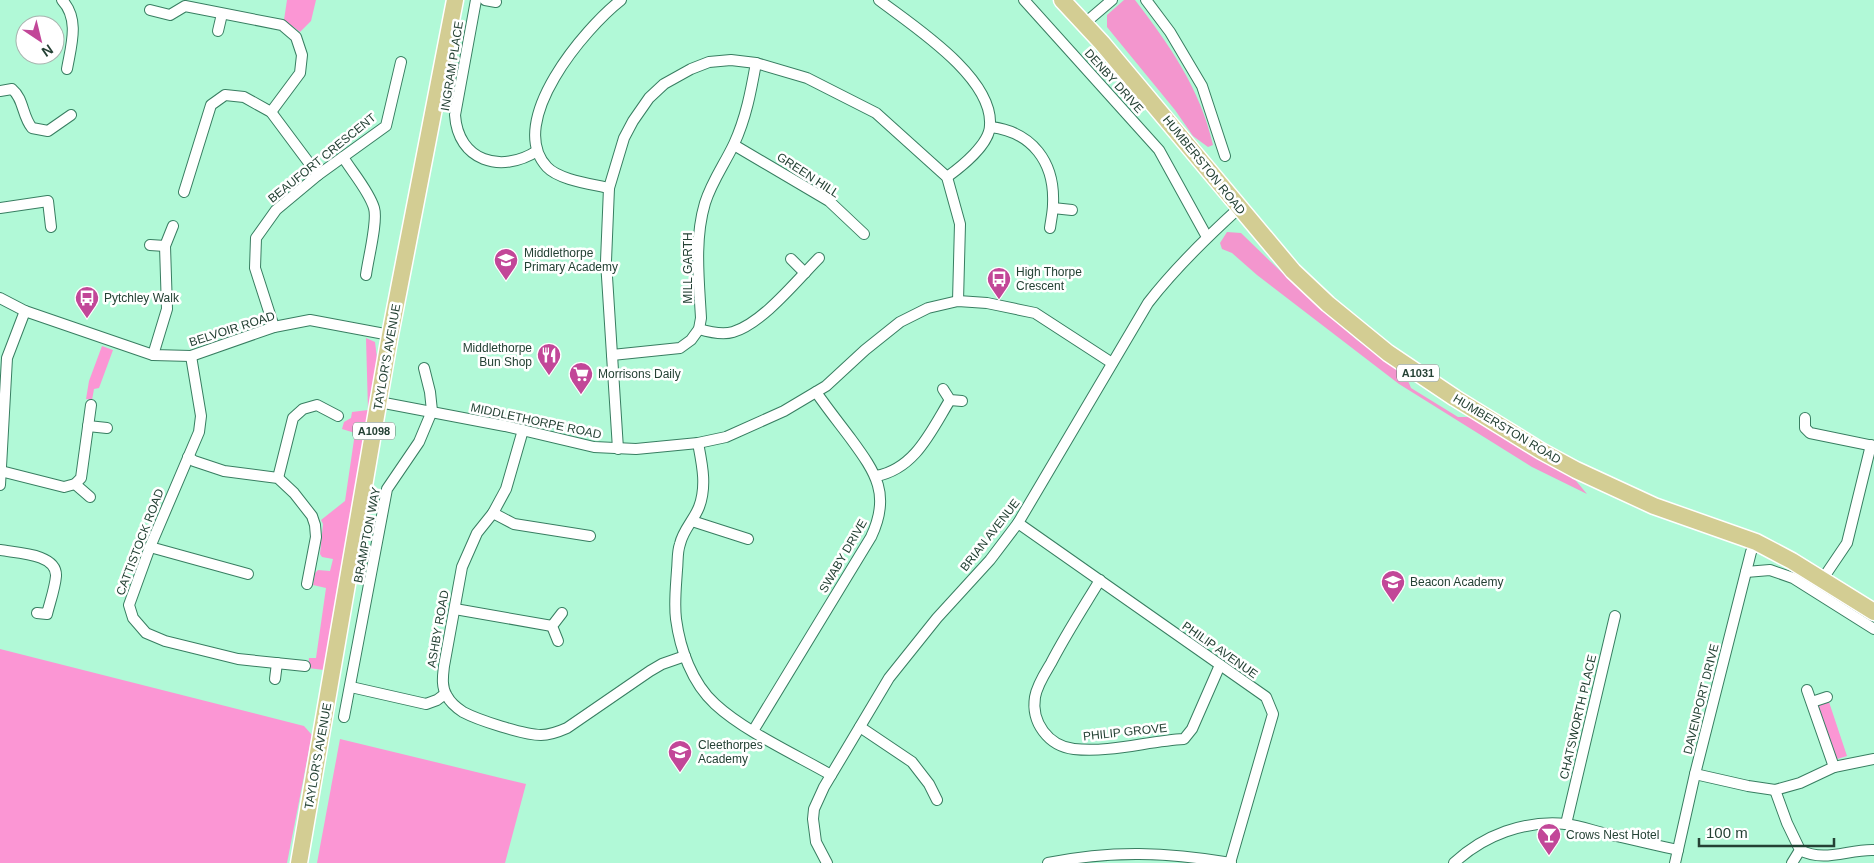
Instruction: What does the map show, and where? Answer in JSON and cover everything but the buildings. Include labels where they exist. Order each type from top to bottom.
[{"type":"main road","name":"TAYLOR'S AVENUE","points":[[299,863],[390,335],[455,0]]},
{"type":"main road","name":"HUMBERSTON ROAD","points":[[1062,0],[1085,23],[1292,271],[1328,304],[1388,353],[1455,398],[1541,451],[1576,470],[1654,506],[1756,542],[1792,561],[1874,612]]},
{"type":"street","points":[[62,0],[67,5],[74,24],[67,69]]},
{"type":"street","name":"INGRAM PLACE","points":[[476,0],[455,115],[458,133],[469,151],[489,161],[519,160],[536,151]]},
{"type":"street","points":[[485,0],[496,2]]},
{"type":"street","points":[[609,188],[560,176],[548,168],[536,151],[535,127],[543,99],[576,45],[591,27],[621,0]]},
{"type":"street","points":[[879,0],[948,53],[980,92],[988,108],[991,127],[984,141],[974,154],[947,177]]},
{"type":"street","name":"DENBY DRIVE","points":[[1024,0],[1159,150],[1207,237]]},
{"type":"street","points":[[1085,23],[1112,0]]},
{"type":"street","points":[[1146,0],[1170,32],[1202,86],[1225,156]]},
{"type":"street","points":[[150,10],[170,14],[185,6],[282,25],[296,37],[302,55],[300,73],[271,112]]},
{"type":"street","points":[[218,31],[222,14]]},
{"type":"street","points":[[618,449],[606,261],[609,188],[624,138],[633,121],[648,98],[664,84],[680,74],[709,62],[731,60],[756,63],[807,78],[876,114],[947,177],[960,224],[958,302]]},
{"type":"street","name":"BEAUFORT CRESCENT","points":[[274,327],[255,268],[256,238],[276,210],[318,175],[386,126],[400,62]]},
{"type":"street","name":"MILL GARTH","points":[[698,329],[701,318],[700,224],[711,187],[734,145],[748,105],[756,63]]},
{"type":"street","points":[[0,91],[12,89],[19,95],[26,121],[32,128],[48,131],[71,115]]},
{"type":"street","points":[[184,192],[210,106],[225,94],[244,97],[271,112],[318,175]]},
{"type":"street","points":[[991,127],[1015,133],[1029,142],[1041,155],[1051,180],[1053,208],[1050,228]]},
{"type":"street","name":"GREEN HILL","points":[[734,145],[829,201],[864,234]]},
{"type":"street","points":[[343,157],[370,198],[374,209],[375,219],[366,275]]},
{"type":"street","points":[[0,208],[48,201],[51,227]]},
{"type":"street","points":[[1053,208],[1072,210]]},
{"type":"street","name":"BRIAN AVENUE","points":[[827,863],[816,842],[813,819],[814,809],[818,798],[888,678],[990,560],[1018,523],[1152,298],[1207,237],[1240,208]]},
{"type":"street","points":[[153,354],[167,309],[165,246],[173,226]]},
{"type":"street","points":[[150,245],[165,246]]},
{"type":"street","points":[[612,355],[680,348],[691,340],[698,329],[718,333],[731,333],[743,328],[754,322],[819,258]]},
{"type":"street","points":[[792,259],[805,273]]},
{"type":"street","name":"BELVOIR ROAD","points":[[0,298],[25,311],[153,354],[191,356],[274,327],[310,320],[390,335]]},
{"type":"street","name":"MIDDLETHORPE ROAD","points":[[378,402],[523,430],[594,447],[618,449],[698,443],[752,427],[784,411],[826,386],[865,350],[900,322],[928,308],[958,302],[987,304],[1035,313],[1112,363]]},
{"type":"street","points":[[0,485],[7,358],[25,311]]},
{"type":"street","name":"CATTISTOCK ROAD","points":[[191,356],[201,416],[198,432],[150,546],[130,605],[133,618],[146,633],[166,641],[238,659],[305,666]]},
{"type":"street","points":[[424,368],[430,392],[432,412]]},
{"type":"street","points":[[943,389],[950,400]]},
{"type":"street","name":"SWABY DRIVE","points":[[753,731],[871,537],[878,522],[880,492],[876,476],[866,459],[816,392]]},
{"type":"street","points":[[950,400],[962,401]]},
{"type":"street","points":[[876,476],[888,474],[900,468],[911,458],[921,447],[950,400]]},
{"type":"street","points":[[1,471],[64,487],[75,484],[81,478],[91,405]]},
{"type":"street","points":[[278,478],[293,418],[303,409],[317,405],[338,416]]},
{"type":"street","name":"BRAMPTON WAY","points":[[344,717],[387,489],[419,442],[432,412]]},
{"type":"street","points":[[1806,418],[1805,428],[1810,433],[1873,446],[1847,543],[1822,580]]},
{"type":"street","points":[[88,426],[107,428]]},
{"type":"street","name":"ASHBY ROAD","points":[[445,694],[443,681],[444,666],[462,567],[468,549],[477,533],[493,513],[510,478],[523,430]]},
{"type":"street","points":[[698,443],[703,473],[703,490],[699,506],[692,521],[682,535],[679,546],[675,602],[676,620],[685,656],[698,683],[715,705],[753,731],[831,775]]},
{"type":"street","points":[[188,457],[194,461],[224,471],[278,478],[306,508],[312,516],[315,525],[316,537],[307,584]]},
{"type":"street","points":[[75,484],[90,497]]},
{"type":"street","points":[[493,513],[514,524],[590,536]]},
{"type":"street","points":[[692,521],[748,539]]},
{"type":"street","name":"PHILIP AVENUE","points":[[1018,523],[1266,697],[1273,714],[1230,863]]},
{"type":"street","name":"DAVENPORT DRIVE","points":[[1675,863],[1695,774],[1751,552],[1756,542]]},
{"type":"street","points":[[150,546],[248,574]]},
{"type":"street","points":[[0,550],[33,555],[48,562],[54,568],[56,575],[47,614],[37,613]]},
{"type":"street","points":[[1746,572],[1770,570],[1793,578],[1874,629]]},
{"type":"street","name":"PHILIP GROVE","points":[[1100,580],[1066,634],[1035,696],[1034,706],[1040,727],[1046,736],[1054,742],[1072,749],[1091,750],[1184,739],[1192,729],[1220,665]]},
{"type":"street","points":[[455,609],[552,626]]},
{"type":"street","points":[[552,626],[562,613]]},
{"type":"street","name":"CHATSWORTH PLACE","points":[[1566,824],[1615,616]]},
{"type":"street","points":[[552,626],[558,641]]},
{"type":"street","points":[[351,687],[426,704],[437,700],[445,694],[457,708],[470,714],[529,734],[542,735],[567,728],[650,671],[662,664],[685,656]]},
{"type":"street","points":[[275,679],[277,663]]},
{"type":"street","points":[[1808,690],[1834,767]]},
{"type":"street","points":[[1812,702],[1827,697]]},
{"type":"street","points":[[860,727],[912,762],[929,784],[937,800]]},
{"type":"street","points":[[1695,774],[1775,790],[1800,782],[1834,767],[1874,758]]},
{"type":"street","points":[[1775,790],[1800,850],[1810,855],[1824,857],[1862,850],[1874,850]]},
{"type":"street","points":[[1454,863],[1468,850],[1490,837],[1515,828],[1539,824],[1566,824],[1678,850]]},
{"type":"street","points":[[1792,863],[1800,850]]},
{"type":"street","points":[[1048,863],[1080,856],[1130,853],[1179,855],[1230,863]]},
{"type":"shaded area","points":[[287,0],[316,0],[311,21],[300,32],[284,20]]},
{"type":"shaded area","points":[[1124,0],[1135,0],[1172,51],[1192,86],[1213,145],[1208,147],[1193,136],[1175,110],[1107,27],[1107,15]]},
{"type":"shaded area","points":[[1227,232],[1241,233],[1303,293],[1357,340],[1406,376],[1411,388],[1458,417],[1470,417],[1572,476],[1587,494],[1532,467],[1399,384],[1257,275],[1232,253],[1222,249],[1220,243]]},
{"type":"shaded area","points":[[366,338],[375,342],[379,374],[324,670],[308,668],[309,658],[316,658],[326,588],[313,585],[315,573],[318,570],[330,571],[333,559],[322,557],[320,554],[323,524],[321,520],[345,501],[355,433],[342,429],[344,422],[351,418],[352,412],[368,410]]},
{"type":"shaded area","points":[[102,346],[113,350],[99,388],[94,389],[92,400],[86,399],[89,381]]},
{"type":"shaded area","points":[[0,649],[304,726],[312,735],[287,863],[0,863]]},
{"type":"shaded area","points":[[1828,699],[1847,756],[1834,760],[1815,704]]},
{"type":"shaded area","points":[[340,739],[526,784],[505,863],[317,863]]},
{"type":"place","name":"Middlethorpe Primary Academy","points":[[506,281]]},
{"type":"place","name":"High Thorpe Crescent","points":[[999,300]]},
{"type":"place","name":"Pytchley Walk","points":[[87,319]]},
{"type":"place","name":"Middlethorpe Bun Shop","points":[[549,376]]},
{"type":"place","name":"Morrisons Daily","points":[[581,395]]},
{"type":"place","name":"Beacon Academy","points":[[1393,603]]},
{"type":"place","name":"Cleethorpes Academy","points":[[680,773]]},
{"type":"place","name":"Crows Nest Hotel","points":[[1549,856]]}]
